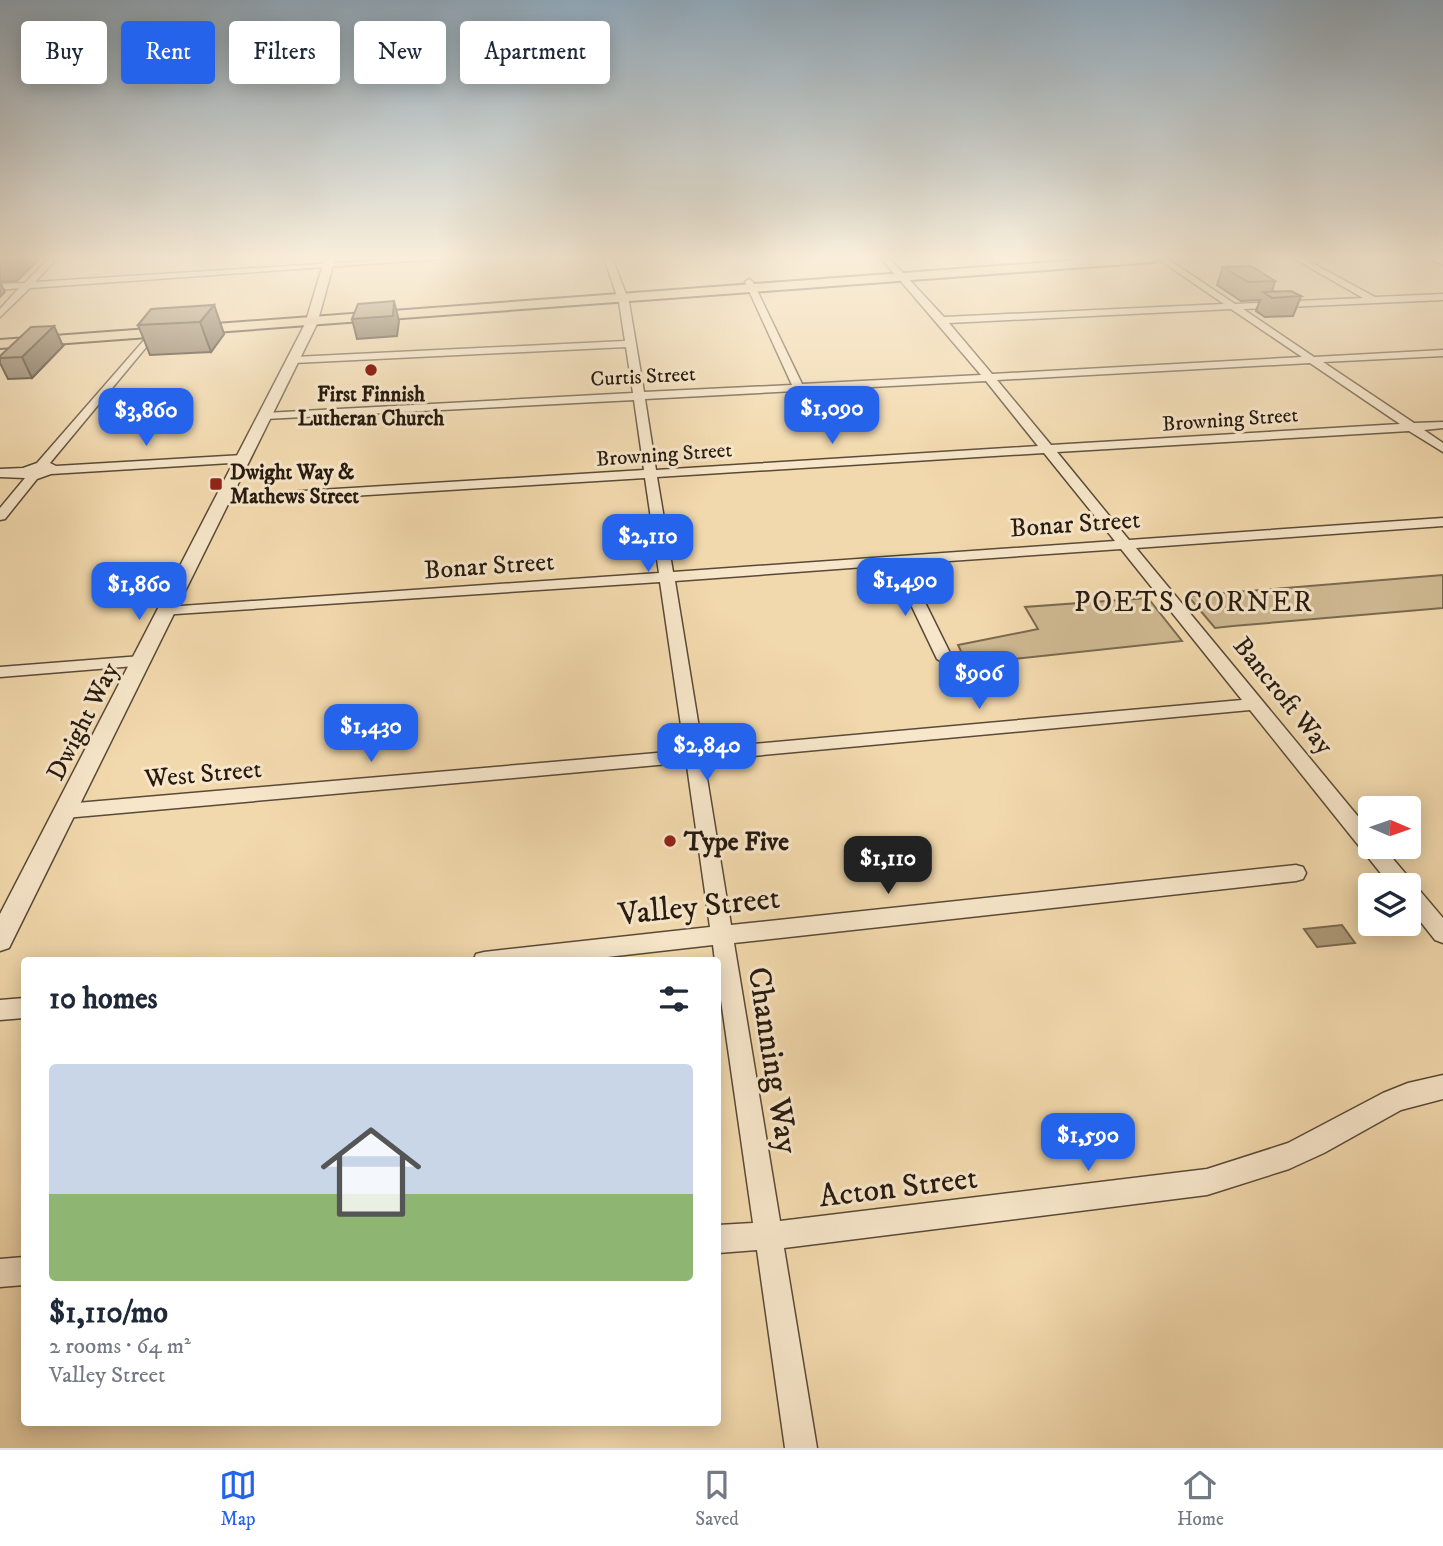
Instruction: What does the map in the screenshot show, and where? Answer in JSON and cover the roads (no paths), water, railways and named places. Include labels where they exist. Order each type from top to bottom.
[{"type":"main road","points":[[0,344],[200,326]]},
{"type":"main road","points":[[0,337],[155,329]]},
{"type":"street","name":"Dwight Way","points":[[0,940],[310,326]]},
{"type":"street","name":"Channing Way","points":[[628,326],[801,1448]]},
{"type":"street","points":[[769,326],[798,387]]},
{"type":"street","name":"Bancroft Way","points":[[946,326],[1358,830]]},
{"type":"street","points":[[1263,326],[1443,448]]},
{"type":"street","points":[[46,467],[155,329]]},
{"type":"street","points":[[293,360],[631,344]]},
{"type":"street","name":"Curtis Street","points":[[265,416],[1443,353]]},
{"type":"street","name":"Browning Street","points":[[222,500],[1443,425]]},
{"type":"street","points":[[0,473],[29,474],[46,467],[243,459]]},
{"type":"street","points":[[0,516],[29,474]]},
{"type":"street","name":"Bonar Street","points":[[166,612],[1443,522]]},
{"type":"street","points":[[897,561],[945,659]]},
{"type":"street","points":[[0,672],[141,661]]},
{"type":"street","name":"West Street","points":[[65,811],[1255,704]]},
{"type":"street","name":"Bancroft Way","points":[[1381,859],[1393,873]]},
{"type":"street","name":"Valley Street","points":[[522,957],[1296,873]]},
{"type":"street","points":[[1421,907],[1443,934]]},
{"type":"street","points":[[0,1010],[21,1008]]},
{"type":"street","name":"Acton Street","points":[[721,1240],[1207,1182],[1255,1170],[1315,1144],[1370,1110],[1408,1094],[1443,1087]]},
{"type":"street","points":[[0,1272],[21,1271]]},
{"type":"place","name":"First Finnish Lutheran Church","points":[[371,370]]},
{"type":"place","name":"Dwight Way & Mathews Street","points":[[216,484]]},
{"type":"place","name":"Type Five","points":[[670,841]]},
{"type":"district","name":"POETS CORNER","points":[[1194,601]]}]
